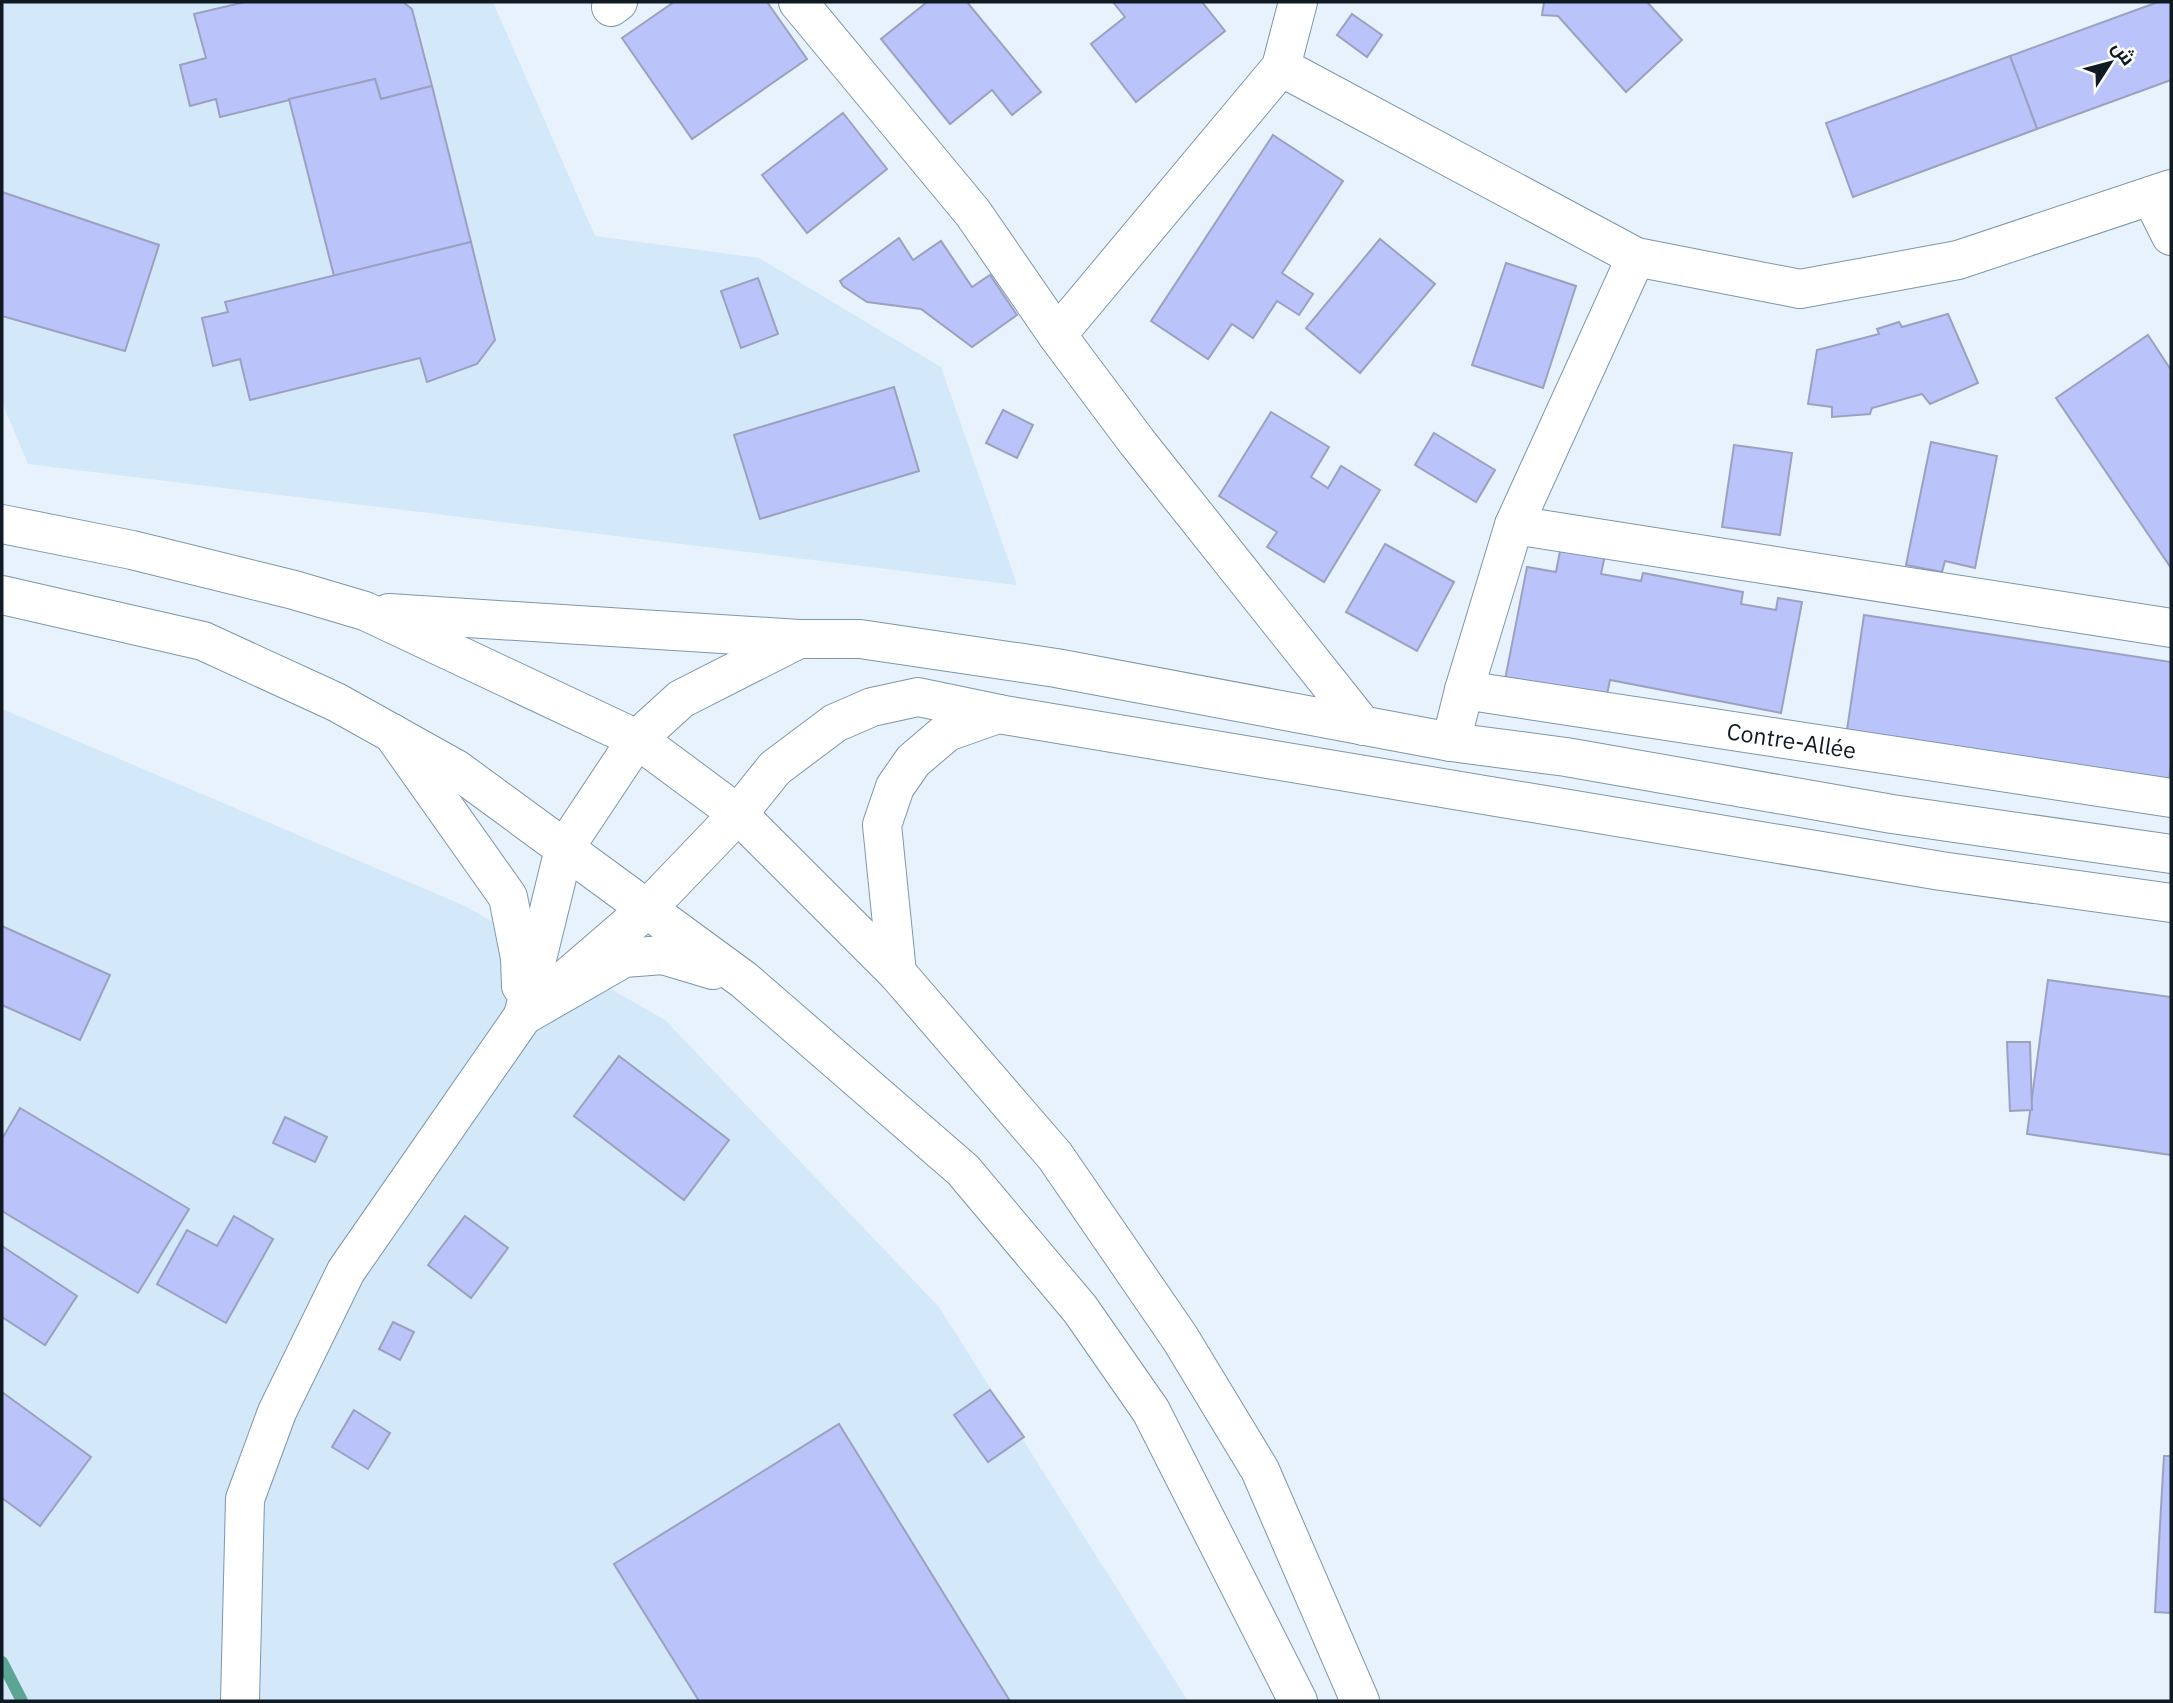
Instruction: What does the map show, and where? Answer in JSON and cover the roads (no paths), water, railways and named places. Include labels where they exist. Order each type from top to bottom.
[{"type":"main road","points":[[798,2],[973,213],[1057,335],[1363,726]]},
{"type":"main road","points":[[1057,335],[1281,67],[1298,2]]},
{"type":"main road","points":[[1281,67],[1636,257],[1800,289],[1958,260],[2161,192],[2171,236]]},
{"type":"main road","points":[[1451,742],[1514,525],[1636,257]]},
{"type":"main road","points":[[2,524],[146,553],[365,611],[517,680],[637,739],[738,814],[897,973],[1055,1156],[1180,1338],[1260,1470],[1360,1701]]},
{"type":"main road","points":[[1514,525],[2171,628]]},
{"type":"main road","points":[[2,594],[203,641],[336,702],[456,769],[744,979],[962,1170],[1080,1309],[1151,1411],[1298,1701]]},
{"type":"main road","points":[[365,611],[799,639],[860,639],[1056,668],[1451,742],[1566,757],[1892,814],[2171,854]]},
{"type":"main road","points":[[523,1016],[564,849],[637,739],[681,699],[799,639]]},
{"type":"main road","name":"Contre-Allée","points":[[1464,690],[2171,798]]},
{"type":"main road","points":[[240,1701],[245,1499],[277,1412],[346,1271],[523,1016],[646,910],[738,814],[775,768],[835,723],[872,707],[918,697],[1016,717]]},
{"type":"main road","points":[[897,973],[882,825],[895,787],[914,761],[947,732],[998,714],[1941,871],[2171,903]]},
{"type":"main road","points":[[392,733],[508,897],[520,958],[523,1016]]},
{"type":"main road","points":[[523,1016],[624,958],[663,955],[744,979]]},
{"type":"waterway","points":[[2,1662],[22,1701]]}]
